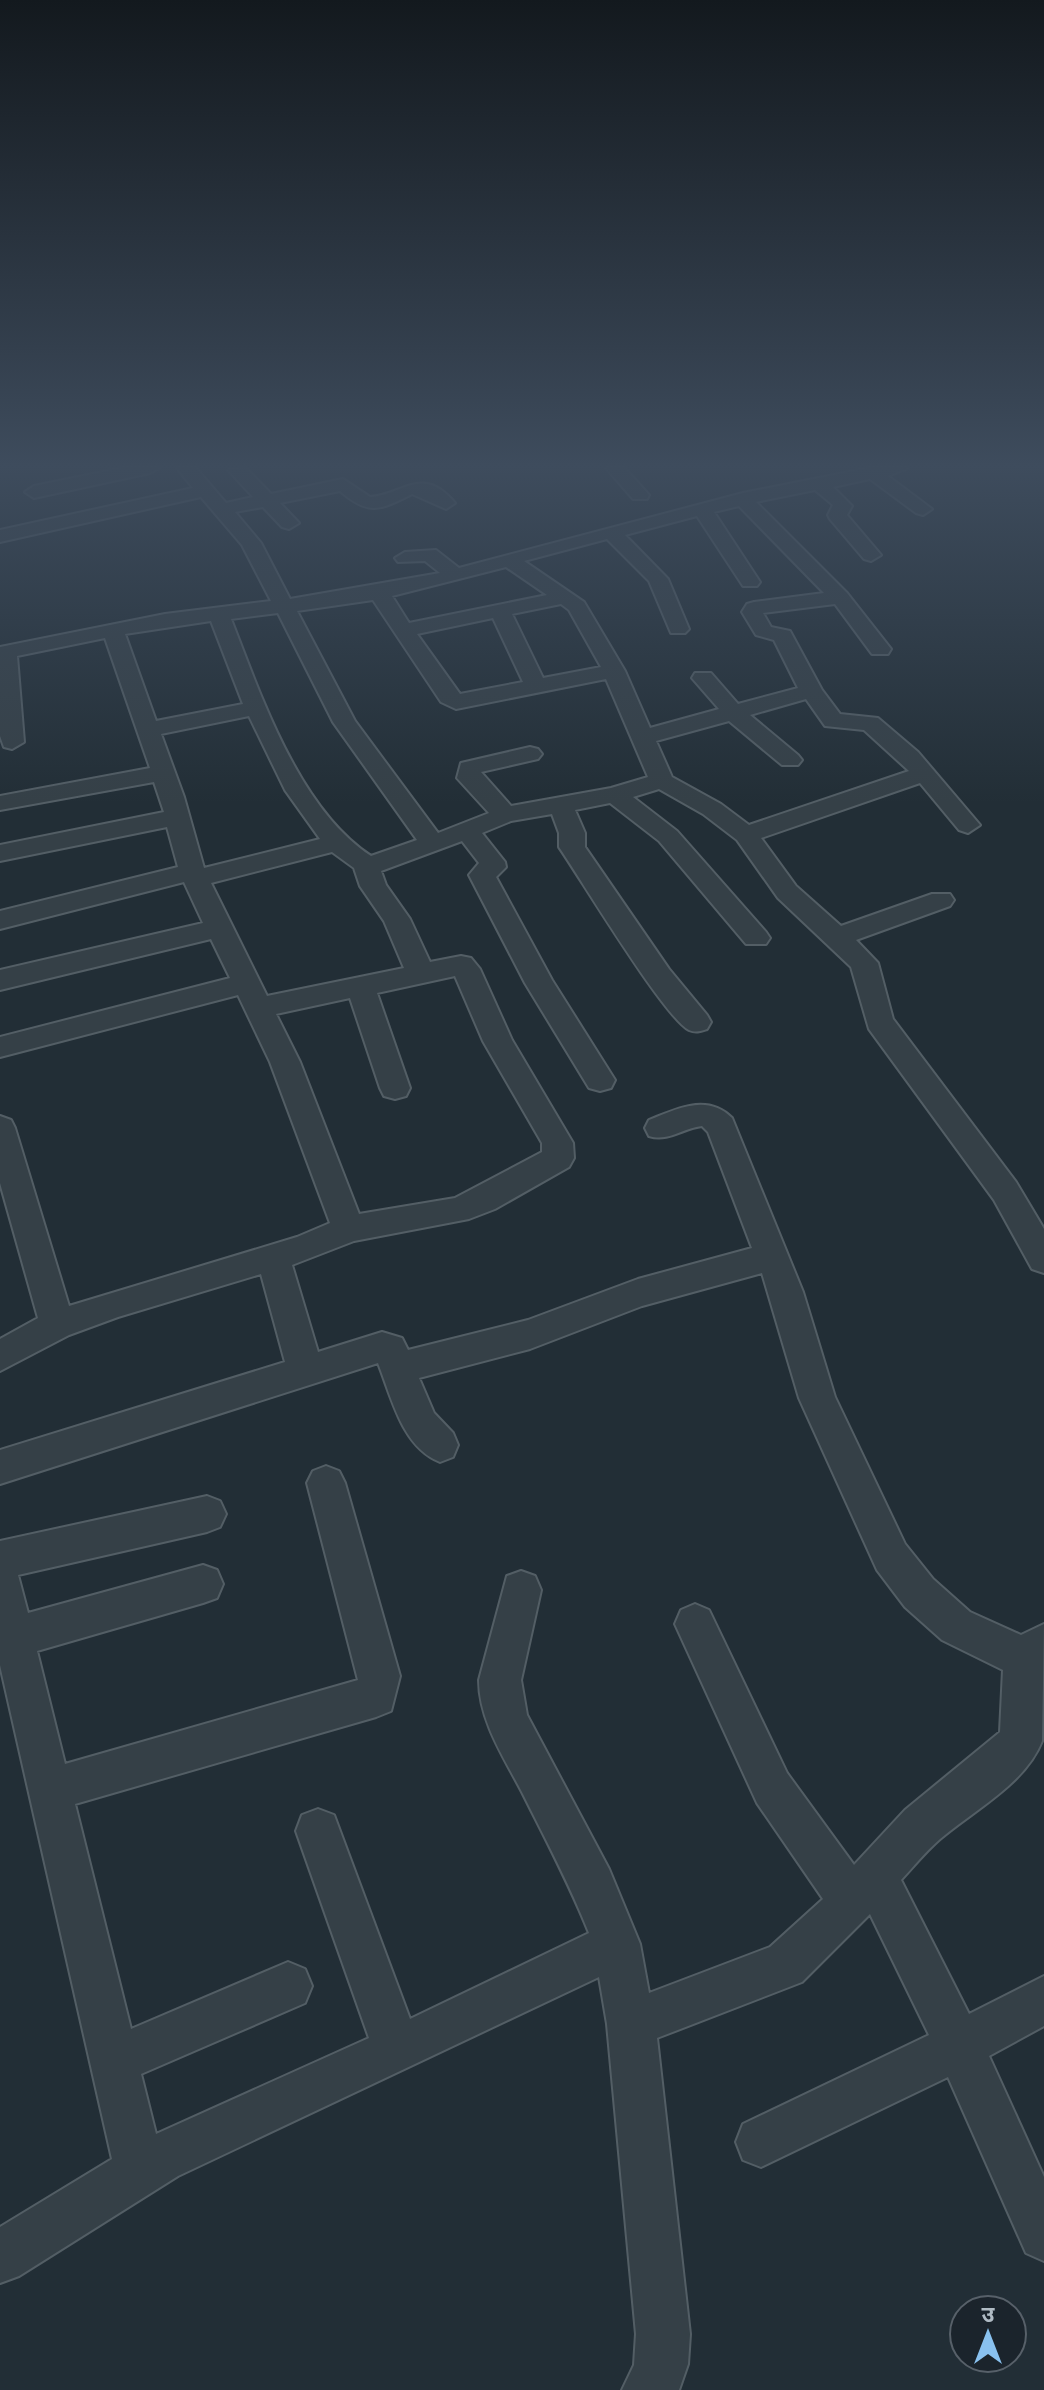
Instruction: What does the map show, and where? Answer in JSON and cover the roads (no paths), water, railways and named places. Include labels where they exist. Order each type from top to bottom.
[{"type":"street","points":[[269,580],[306,643],[344,722],[433,844]]},
{"type":"street","points":[[12,742],[3,653],[112,629],[218,612],[284,607],[379,593],[440,580]]},
{"type":"street","points":[[539,580],[567,597],[584,617],[614,671],[662,781],[712,809],[746,835],[787,892],[864,963],[879,1022],[1005,1191],[1044,1259]]},
{"type":"street","points":[[658,580],[678,629]]},
{"type":"street","points":[[823,580],[880,649]]},
{"type":"street","points":[[379,593],[452,700],[461,702],[614,671]]},
{"type":"street","points":[[404,630],[567,597]]},
{"type":"street","points":[[840,597],[752,610],[763,631],[782,636],[811,691],[833,721],[870,723],[893,740],[968,825]]},
{"type":"street","points":[[500,610],[536,687]]},
{"type":"street","points":[[218,612],[255,708],[282,761],[336,843],[366,864],[373,886],[397,919],[421,974]]},
{"type":"street","points":[[112,629],[178,817],[193,875],[304,1107],[349,1229]]},
{"type":"street","points":[[703,678],[735,714],[790,760]]},
{"type":"street","points":[[641,738],[811,691]]},
{"type":"street","points":[[146,730],[255,708]]},
{"type":"street","points":[[505,815],[467,772],[476,764],[530,754]]},
{"type":"street","points":[[0,803],[162,773]]},
{"type":"street","points":[[746,835],[924,774]]},
{"type":"street","points":[[366,864],[383,863],[505,815],[615,795],[662,781]]},
{"type":"street","points":[[615,795],[668,836],[756,938]]},
{"type":"street","points":[[561,806],[572,833],[572,847],[659,976],[697,1022]]},
{"type":"street","points":[[0,853],[178,817]]},
{"type":"street","points":[[467,831],[492,862],[493,867],[484,872],[482,878],[539,983],[600,1080]]},
{"type":"street","points":[[0,920],[336,843]]},
{"type":"street","points":[[835,938],[941,900]]},
{"type":"street","points":[[0,980],[218,928]]},
{"type":"street","points":[[0,1047],[66,1027],[253,996],[361,988],[452,965],[466,969],[498,1041],[557,1143],[558,1158],[553,1164],[484,1200],[458,1210],[349,1229],[273,1257],[114,1304],[57,1325],[0,1356]]},
{"type":"street","points":[[361,988],[395,1088]]},
{"type":"street","points":[[660,1128],[703,1113],[714,1116],[734,1158],[786,1292],[817,1398],[891,1557],[919,1593],[956,1626],[1031,1661]]},
{"type":"street","points":[[0,1128],[57,1325]]},
{"type":"street","points":[[273,1257],[306,1372]]},
{"type":"street","points":[[398,1368],[530,1334],[638,1293],[771,1257]]},
{"type":"street","points":[[0,1467],[382,1347],[390,1349],[420,1423],[440,1445]]},
{"type":"street","points":[[49,1790],[376,1696],[379,1676],[326,1483]]},
{"type":"street","points":[[0,1560],[207,1514]]},
{"type":"street","points":[[0,1578],[7,1639],[49,1790],[140,2171]]},
{"type":"street","points":[[7,1639],[203,1584]]},
{"type":"street","points":[[521,1590],[500,1680],[500,1694],[509,1723],[593,1885],[617,1944],[631,2024],[663,2334],[663,2361],[649,2390]]},
{"type":"street","points":[[695,1624],[772,1788],[863,1887],[959,2046],[1044,2235]]},
{"type":"street","points":[[1031,1661],[1044,1723]]},
{"type":"street","points":[[631,2024],[785,1965],[921,1826],[1004,1760],[1021,1741],[1031,1661]]},
{"type":"street","points":[[318,1831],[397,2050]]},
{"type":"street","points":[[0,2257],[140,2171],[617,1944]]},
{"type":"street","points":[[114,2061],[288,1986]]},
{"type":"street","points":[[761,2142],[959,2046],[1044,2000]]}]
